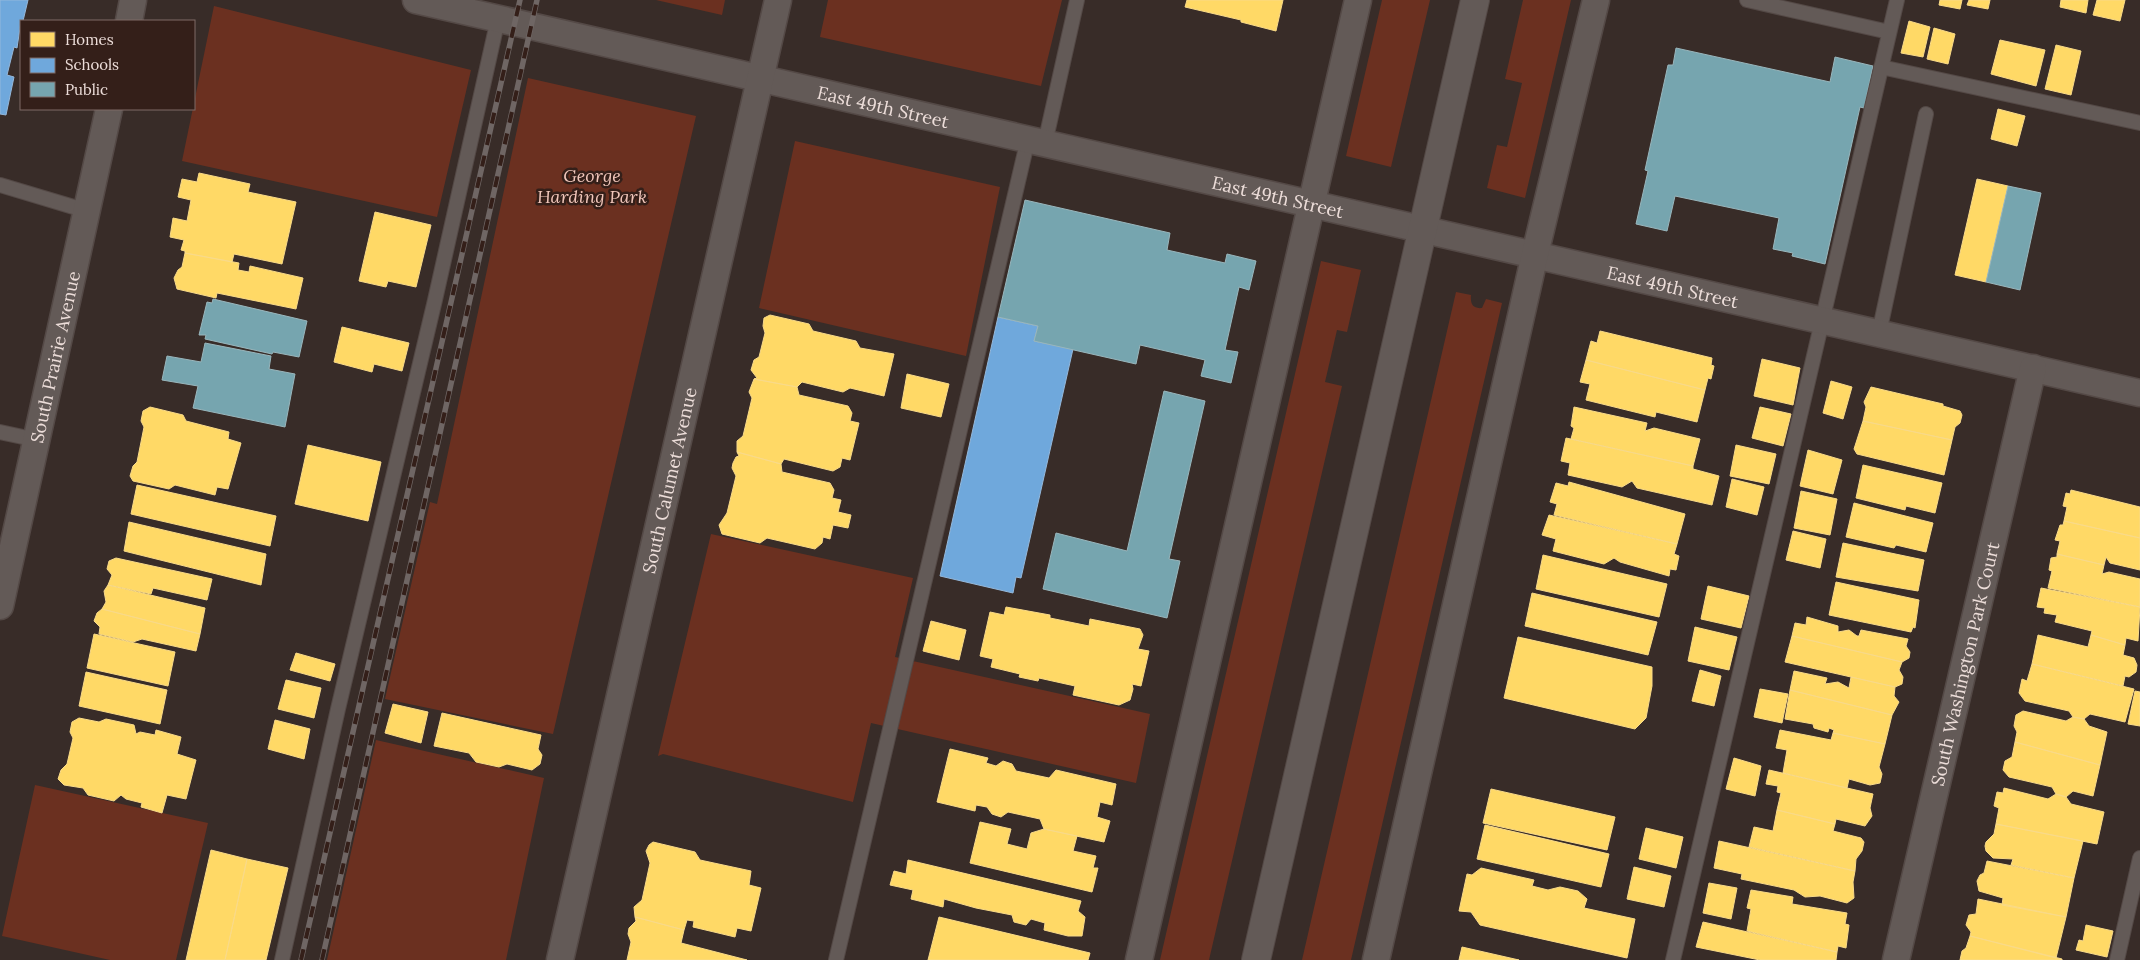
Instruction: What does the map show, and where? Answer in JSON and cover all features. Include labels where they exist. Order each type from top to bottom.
[{"type":"street","points":[[129,20],[133,0]]},
{"type":"street","name":"East 49th Street","points":[[416,0],[484,11],[760,78],[2140,393]]},
{"type":"street","name":"South Calumet Avenue","points":[[560,960],[778,0]]},
{"type":"street","points":[[1139,960],[1358,0]]},
{"type":"street","points":[[1256,960],[1475,0]]},
{"type":"street","points":[[1376,960],[1535,254],[1596,0]]},
{"type":"street","name":"South Prairie Avenue","points":[[0,606],[110,110]]},
{"type":"street","name":"South Washington Park Court","points":[[1896,960],[2033,368]]},
{"type":"lane","points":[[836,960],[1036,141],[1077,0]]},
{"type":"lane","points":[[1747,0],[1889,32]]},
{"type":"lane","points":[[1673,960],[1897,0]]},
{"type":"lane","points":[[282,960],[343,689],[435,300],[484,11]]},
{"type":"lane","points":[[1881,67],[2140,123]]},
{"type":"lane","points":[[1879,333],[1926,114]]},
{"type":"lane","points":[[0,186],[87,211]]},
{"type":"lane","points":[[0,432],[37,440]]},
{"type":"lane","points":[[2117,960],[2140,858]]},
{"type":"green space","points":[[656,0],[725,0],[722,15]]},
{"type":"green space","points":[[828,0],[1062,0],[1041,86],[820,37]]},
{"type":"green space","points":[[1382,0],[1430,0],[1391,167],[1346,156]]},
{"type":"green space","points":[[1523,0],[1571,0],[1525,198],[1487,188],[1497,145],[1507,147],[1522,83],[1505,79]]},
{"type":"green space","points":[[214,6],[471,70],[437,217],[182,161],[193,110],[195,110],[195,98]]},
{"type":"green space","name":"George Harding Park","points":[[528,78],[696,116],[553,734],[385,699],[430,502],[437,504]]},
{"type":"green space","points":[[795,141],[1000,187],[966,356],[759,308]]},
{"type":"green space","points":[[1321,261],[1361,270],[1347,332],[1337,330],[1325,382],[1342,386],[1209,960],[1160,960]]},
{"type":"green space","points":[[1456,292],[1471,295],[1471,301],[1476,308],[1482,308],[1486,299],[1502,303],[1351,960],[1302,960]]},
{"type":"green space","points":[[711,534],[913,578],[895,657],[1150,714],[1136,783],[871,723],[853,802],[663,754],[658,756]]},
{"type":"green space","points":[[376,740],[544,778],[506,960],[327,960]]},
{"type":"green space","points":[[35,785],[208,823],[176,960],[110,960],[2,936]]},
{"type":"building: Homes","points":[[1187,0],[1283,0],[1276,31],[1241,22],[1241,20],[1185,7]]},
{"type":"building: Homes","points":[[1940,0],[1962,0],[1960,9],[1939,5]]},
{"type":"building: Homes","points":[[1969,0],[1990,0],[1988,9],[1967,5]]},
{"type":"building: Homes","points":[[2061,0],[2088,0],[2086,13],[2060,7]]},
{"type":"building: Homes","points":[[2097,0],[2125,0],[2120,21],[2093,15]]},
{"type":"building: Homes","points":[[1909,21],[1930,27],[1923,57],[1901,53]]},
{"type":"building: Homes","points":[[1934,28],[1955,34],[1948,64],[1927,59]]},
{"type":"building: Homes","points":[[2000,40],[2045,50],[2036,86],[1991,74]]},
{"type":"building: Homes","points":[[2056,45],[2081,51],[2071,95],[2045,89]]},
{"type":"building: Homes","points":[[1998,109],[2025,116],[2017,146],[1991,139]]},
{"type":"building: Homes","points":[[199,173],[250,184],[248,192],[296,202],[282,264],[234,254],[232,262],[185,253],[185,251],[181,250],[184,240],[170,237],[173,218],[187,221],[191,200],[178,197],[182,179],[197,182]]},
{"type":"building: Homes","points":[[1977,179],[2008,186],[1986,282],[1955,275]]},
{"type":"building: Homes","points":[[375,212],[431,225],[416,287],[388,281],[386,287],[359,281]]},
{"type":"building: Homes","points":[[185,253],[239,263],[238,270],[249,272],[250,266],[303,278],[296,309],[217,293],[216,298],[177,289],[174,278],[182,267]]},
{"type":"building: Homes","points":[[770,315],[809,324],[813,331],[856,341],[860,348],[894,354],[884,396],[850,388],[843,392],[802,382],[797,387],[754,379],[757,378],[751,370],[754,360],[759,357],[765,333],[763,326],[764,318]]},
{"type":"building: Homes","points":[[342,327],[409,343],[402,371],[374,364],[372,372],[334,362]]},
{"type":"building: Homes","points":[[1600,331],[1712,358],[1711,365],[1714,366],[1711,379],[1708,378],[1705,390],[1586,360],[1591,341],[1597,343]]},
{"type":"building: Homes","points":[[1762,359],[1800,368],[1793,405],[1754,396]]},
{"type":"building: Homes","points":[[1586,360],[1705,390],[1697,422],[1656,412],[1655,417],[1586,400],[1590,384],[1580,382]]},
{"type":"building: Homes","points":[[907,374],[949,384],[941,417],[901,408]]},
{"type":"building: Homes","points":[[754,379],[797,387],[799,395],[848,406],[852,413],[850,421],[859,423],[850,460],[842,458],[840,467],[833,471],[784,459],[781,464],[737,452],[737,441],[743,436],[752,398],[749,392]]},
{"type":"building: Homes","points":[[1831,381],[1852,387],[1843,419],[1823,413]]},
{"type":"building: Homes","points":[[1871,387],[1943,404],[1943,406],[1960,411],[1962,415],[1960,423],[1955,427],[1952,440],[1863,421],[1866,407],[1864,402]]},
{"type":"building: Homes","points":[[150,407],[183,415],[186,421],[229,432],[228,439],[241,443],[228,489],[217,487],[215,495],[175,485],[169,489],[133,481],[130,476],[133,466],[137,462],[144,427],[141,421],[143,411]]},
{"type":"building: Homes","points":[[1574,407],[1647,423],[1645,431],[1654,428],[1700,439],[1693,466],[1571,439],[1574,428],[1571,426]]},
{"type":"building: Homes","points":[[1760,407],[1791,414],[1783,446],[1752,438]]},
{"type":"building: Homes","points":[[1863,421],[1952,440],[1944,475],[1857,454],[1854,449]]},
{"type":"building: Homes","points":[[1566,438],[1693,466],[1693,469],[1719,476],[1712,505],[1637,488],[1632,481],[1622,487],[1568,475],[1570,463],[1561,461]]},
{"type":"building: Homes","points":[[308,445],[381,462],[368,521],[295,504]]},
{"type":"building: Homes","points":[[1736,445],[1776,454],[1769,484],[1730,476]]},
{"type":"building: Homes","points":[[1808,450],[1842,460],[1833,494],[1800,486]]},
{"type":"building: Homes","points":[[737,452],[781,464],[782,472],[830,483],[834,490],[832,498],[841,500],[838,512],[851,515],[848,528],[833,525],[830,539],[823,537],[822,543],[815,549],[767,538],[760,543],[722,534],[719,525],[727,513],[736,476],[732,468],[736,457],[739,456]]},
{"type":"building: Homes","points":[[1863,465],[1942,483],[1935,513],[1906,506],[1905,510],[1856,498]]},
{"type":"building: Homes","points":[[1732,479],[1764,487],[1757,515],[1726,507]]},
{"type":"building: Homes","points":[[1569,482],[1685,514],[1677,544],[1554,515],[1557,504],[1550,502],[1556,483],[1568,486]]},
{"type":"building: Homes","points":[[137,485],[276,516],[270,546],[131,514]]},
{"type":"building: Homes","points":[[2071,490],[2140,507],[2140,538],[2064,521],[2067,507],[2063,506],[2066,493],[2070,494]]},
{"type":"building: Homes","points":[[1801,491],[1837,499],[1830,535],[1794,528]]},
{"type":"building: Homes","points":[[1854,503],[1933,523],[1926,552],[1896,545],[1894,548],[1846,537]]},
{"type":"building: Homes","points":[[1549,515],[1677,544],[1674,554],[1679,556],[1676,570],[1670,569],[1669,576],[1620,562],[1614,558],[1604,564],[1553,551],[1556,539],[1542,535]]},
{"type":"building: Homes","points":[[2064,521],[2140,538],[2140,570],[2110,563],[2106,557],[2104,565],[2057,554],[2060,541],[2055,540],[2060,525],[2063,525]]},
{"type":"building: Homes","points":[[129,522],[266,554],[261,585],[124,551]]},
{"type":"building: Homes","points":[[1793,531],[1826,539],[1820,568],[1786,560]]},
{"type":"building: Homes","points":[[1843,543],[1924,560],[1918,591],[1836,577]]},
{"type":"building: Homes","points":[[2057,554],[2104,565],[2102,574],[2109,572],[2140,579],[2140,607],[2048,588],[2052,571],[2049,570],[2051,558],[2057,557]]},
{"type":"building: Homes","points":[[1543,555],[1667,584],[1659,617],[1536,589]]},
{"type":"building: Homes","points":[[116,558],[212,579],[207,600],[153,588],[151,594],[108,585],[112,575],[107,569],[109,561]]},
{"type":"building: Homes","points":[[1836,582],[1919,600],[1915,628],[1913,627],[1911,632],[1829,615]]},
{"type":"building: Homes","points":[[108,585],[205,608],[200,634],[102,609],[106,602],[104,591]]},
{"type":"building: Homes","points":[[1708,586],[1749,596],[1741,628],[1701,619]]},
{"type":"building: Homes","points":[[2041,588],[2140,607],[2138,641],[2126,638],[2125,645],[2091,635],[2092,631],[2055,622],[2057,615],[2044,613],[2045,608],[2037,607]]},
{"type":"building: Homes","points":[[1532,593],[1657,622],[1648,655],[1525,626]]},
{"type":"building: Homes","points":[[1006,607],[1050,615],[1050,618],[1089,626],[1090,619],[1140,629],[1143,635],[1138,649],[1149,651],[1141,686],[1132,684],[1133,689],[1130,700],[1119,705],[1073,695],[1075,686],[1039,678],[1038,681],[1019,677],[1020,674],[991,667],[993,659],[980,656],[990,612],[1004,615]]},
{"type":"building: Homes","points":[[102,609],[200,634],[196,651],[142,639],[133,642],[99,634],[100,627],[94,621],[97,613]]},
{"type":"building: Homes","points":[[1807,617],[1838,626],[1838,632],[1849,630],[1859,636],[1861,630],[1908,639],[1906,646],[1910,652],[1909,658],[1902,662],[1792,636],[1795,623],[1806,625]]},
{"type":"building: Homes","points":[[931,621],[966,630],[959,660],[923,651]]},
{"type":"building: Homes","points":[[1695,627],[1737,637],[1729,670],[1688,661]]},
{"type":"building: Homes","points":[[94,634],[175,652],[168,686],[87,668]]},
{"type":"building: Homes","points":[[2038,635],[2088,647],[2091,635],[2125,645],[2123,655],[2134,658],[2137,665],[2136,672],[2129,677],[2125,676],[2123,686],[2032,664]]},
{"type":"building: Homes","points":[[1792,636],[1902,662],[1899,670],[1903,677],[1902,684],[1895,687],[1785,662]]},
{"type":"building: Homes","points":[[1518,637],[1652,667],[1652,686],[1646,718],[1635,729],[1504,698]]},
{"type":"building: Homes","points":[[296,653],[335,664],[330,681],[290,670]]},
{"type":"building: Homes","points":[[2032,664],[2134,689],[2125,722],[2090,714],[2084,719],[2073,717],[2069,711],[2025,701],[2019,693],[2022,679],[2027,681]]},
{"type":"building: Homes","points":[[1700,670],[1721,676],[1714,706],[1692,701]]},
{"type":"building: Homes","points":[[1794,671],[1827,678],[1825,684],[1838,682],[1849,688],[1851,677],[1895,687],[1894,696],[1899,702],[1892,715],[1790,690]]},
{"type":"building: Homes","points":[[86,672],[167,690],[160,724],[79,706]]},
{"type":"building: Homes","points":[[286,680],[321,688],[314,718],[278,709]]},
{"type":"building: Homes","points":[[1760,689],[1788,694],[1782,723],[1754,717]]},
{"type":"building: Homes","points":[[1790,690],[1892,715],[1885,744],[1833,733],[1834,730],[1829,728],[1828,732],[1814,728],[1813,724],[1785,719]]},
{"type":"building: Homes","points":[[2135,691],[2140,692],[2140,726],[2128,724]]},
{"type":"building: Homes","points":[[393,704],[428,712],[421,743],[385,733]]},
{"type":"building: Homes","points":[[2023,711],[2066,721],[2073,717],[2084,719],[2089,726],[2107,732],[2100,765],[2015,742],[2017,732],[2014,726],[2016,715]]},
{"type":"building: Homes","points":[[442,713],[541,735],[538,749],[542,755],[540,764],[532,770],[507,764],[499,767],[476,762],[469,753],[434,746]]},
{"type":"building: Homes","points":[[79,718],[99,722],[106,719],[134,725],[136,734],[140,732],[155,735],[156,730],[181,737],[177,754],[196,760],[186,799],[167,795],[162,813],[141,807],[142,803],[126,799],[121,795],[114,801],[88,795],[83,788],[64,785],[58,779],[61,770],[67,764],[73,738],[70,732],[72,722]]},
{"type":"building: Homes","points":[[275,720],[310,729],[304,759],[268,749]]},
{"type":"building: Homes","points":[[1780,730],[1831,740],[1833,733],[1885,744],[1879,767],[1882,774],[1880,783],[1870,785],[1849,779],[1847,788],[1783,773],[1787,750],[1776,748]]},
{"type":"building: Homes","points":[[2015,742],[2100,765],[2093,796],[2073,791],[2066,797],[2056,794],[2052,787],[2009,777],[2003,770],[2005,761],[2012,757]]},
{"type":"building: Homes","points":[[950,749],[988,758],[986,763],[996,766],[1003,761],[1012,764],[1016,771],[1049,778],[1056,770],[1116,784],[1112,805],[1100,802],[1097,817],[1110,821],[1104,842],[1044,829],[1040,819],[1008,812],[1001,817],[992,814],[987,807],[976,805],[975,811],[937,802]]},
{"type":"building: Homes","points":[[1734,758],[1761,766],[1755,796],[1726,789]]},
{"type":"building: Homes","points":[[1769,770],[1873,794],[1870,808],[1872,816],[1865,826],[1836,819],[1835,824],[1777,810],[1781,793],[1777,792],[1778,786],[1766,784]]},
{"type":"building: Homes","points":[[2004,788],[2048,799],[2056,794],[2066,797],[2071,804],[2104,812],[2097,844],[1996,824],[1999,808],[1994,806],[1997,792],[2003,793]]},
{"type":"building: Homes","points":[[1491,789],[1615,817],[1607,850],[1483,823]]},
{"type":"building: Homes","points":[[1777,810],[1835,824],[1833,831],[1861,838],[1864,842],[1862,851],[1856,859],[1855,871],[1749,847],[1754,827],[1773,831]]},
{"type":"building: Homes","points":[[980,822],[1011,829],[1007,844],[1027,849],[1031,833],[1044,829],[1077,836],[1073,851],[1096,856],[1093,868],[1098,868],[1092,892],[970,863]]},
{"type":"building: Homes","points":[[1996,824],[2083,841],[2074,878],[2011,865],[2013,859],[1993,858],[1986,851],[1985,846],[1986,842],[1994,834]]},
{"type":"building: Homes","points":[[1485,825],[1609,854],[1601,887],[1477,859]]},
{"type":"building: Homes","points":[[1646,828],[1683,837],[1676,868],[1639,859]]},
{"type":"building: Homes","points":[[1719,841],[1855,871],[1853,882],[1854,898],[1847,903],[1820,896],[1805,897],[1794,890],[1741,879],[1742,874],[1714,868]]},
{"type":"building: Homes","points":[[653,842],[695,852],[700,860],[751,871],[749,885],[761,888],[751,931],[737,928],[735,937],[693,927],[694,921],[687,920],[684,930],[635,917],[634,907],[642,900],[650,863],[646,851]]},
{"type":"building: Homes","points":[[211,850],[247,859],[225,960],[186,960]]},
{"type":"building: Homes","points":[[247,859],[288,868],[266,960],[225,960]]},
{"type":"building: Homes","points":[[908,860],[1081,901],[1078,911],[1085,917],[1082,936],[1068,936],[1044,930],[1045,923],[1031,919],[1026,925],[1014,922],[1012,915],[944,899],[943,907],[911,899],[913,890],[890,885],[894,871],[906,874]]},
{"type":"building: Homes","points":[[1987,861],[2074,878],[2066,917],[2002,905],[2003,898],[1979,891],[1977,881],[1980,875],[1984,873]]},
{"type":"building: Homes","points":[[1634,867],[1671,876],[1664,907],[1627,899]]},
{"type":"building: Homes","points":[[1481,868],[1534,880],[1532,886],[1548,890],[1560,887],[1578,891],[1587,899],[1584,908],[1635,919],[1627,958],[1480,925],[1471,912],[1459,911],[1467,874],[1472,875]]},
{"type":"building: Homes","points":[[1709,883],[1737,888],[1731,919],[1703,913]]},
{"type":"building: Homes","points":[[1751,890],[1793,897],[1792,904],[1847,913],[1845,924],[1849,925],[1846,948],[1838,946],[1837,952],[1747,931],[1751,909],[1747,908]]},
{"type":"building: Homes","points":[[1978,899],[2066,917],[2056,958],[1970,936],[1971,932],[1966,925],[1969,915],[1976,914]]},
{"type":"building: Homes","points":[[635,917],[684,930],[681,943],[747,960],[627,960],[631,942],[628,934],[629,928],[636,921]]},
{"type":"building: Homes","points":[[939,917],[1090,953],[1088,960],[928,960]]},
{"type":"building: Homes","points":[[1703,922],[1837,952],[1836,960],[1760,960],[1696,947]]},
{"type":"building: Homes","points":[[2086,925],[2113,931],[2107,957],[2076,950],[2079,940],[2083,941]]},
{"type":"building: Homes","points":[[1970,936],[2062,960],[1960,960],[1962,951],[1966,948]]},
{"type":"building: Homes","points":[[1462,947],[1519,960],[1459,960]]},
{"type":"building: Schools","points":[[0,0],[28,0],[23,20],[20,20],[17,48],[14,47],[7,75],[14,77],[6,115],[0,114]]},
{"type":"building: Schools","points":[[998,317],[1038,326],[1034,341],[1073,349],[1021,578],[1016,577],[1013,593],[940,576]]},
{"type":"building: Public","points":[[1676,48],[1830,82],[1835,57],[1873,66],[1864,108],[1860,107],[1825,264],[1792,256],[1793,253],[1773,249],[1779,218],[1675,196],[1667,231],[1636,224],[1648,171],[1645,170],[1668,65],[1673,65]]},
{"type":"building: Public","points":[[2008,186],[2041,193],[2020,290],[1986,282]]},
{"type":"building: Public","points":[[1025,200],[1170,233],[1167,250],[1225,263],[1227,254],[1256,261],[1249,290],[1239,287],[1225,350],[1238,352],[1231,383],[1201,376],[1205,360],[1140,345],[1136,364],[1034,341],[1038,326],[998,317]]},
{"type":"building: Public","points":[[213,299],[307,321],[299,357],[273,352],[272,354],[205,339],[206,335],[199,335],[207,302],[212,303]]},
{"type":"building: Public","points":[[205,343],[271,356],[269,369],[295,374],[285,427],[193,408],[198,386],[162,380],[167,356],[201,362]]},
{"type":"building: Public","points":[[1164,391],[1205,401],[1169,559],[1180,561],[1167,618],[1043,589],[1056,533],[1127,551]]},
{"type":"railway","points":[[301,960],[520,0]]},
{"type":"railway","points":[[322,960],[537,0]]}]
